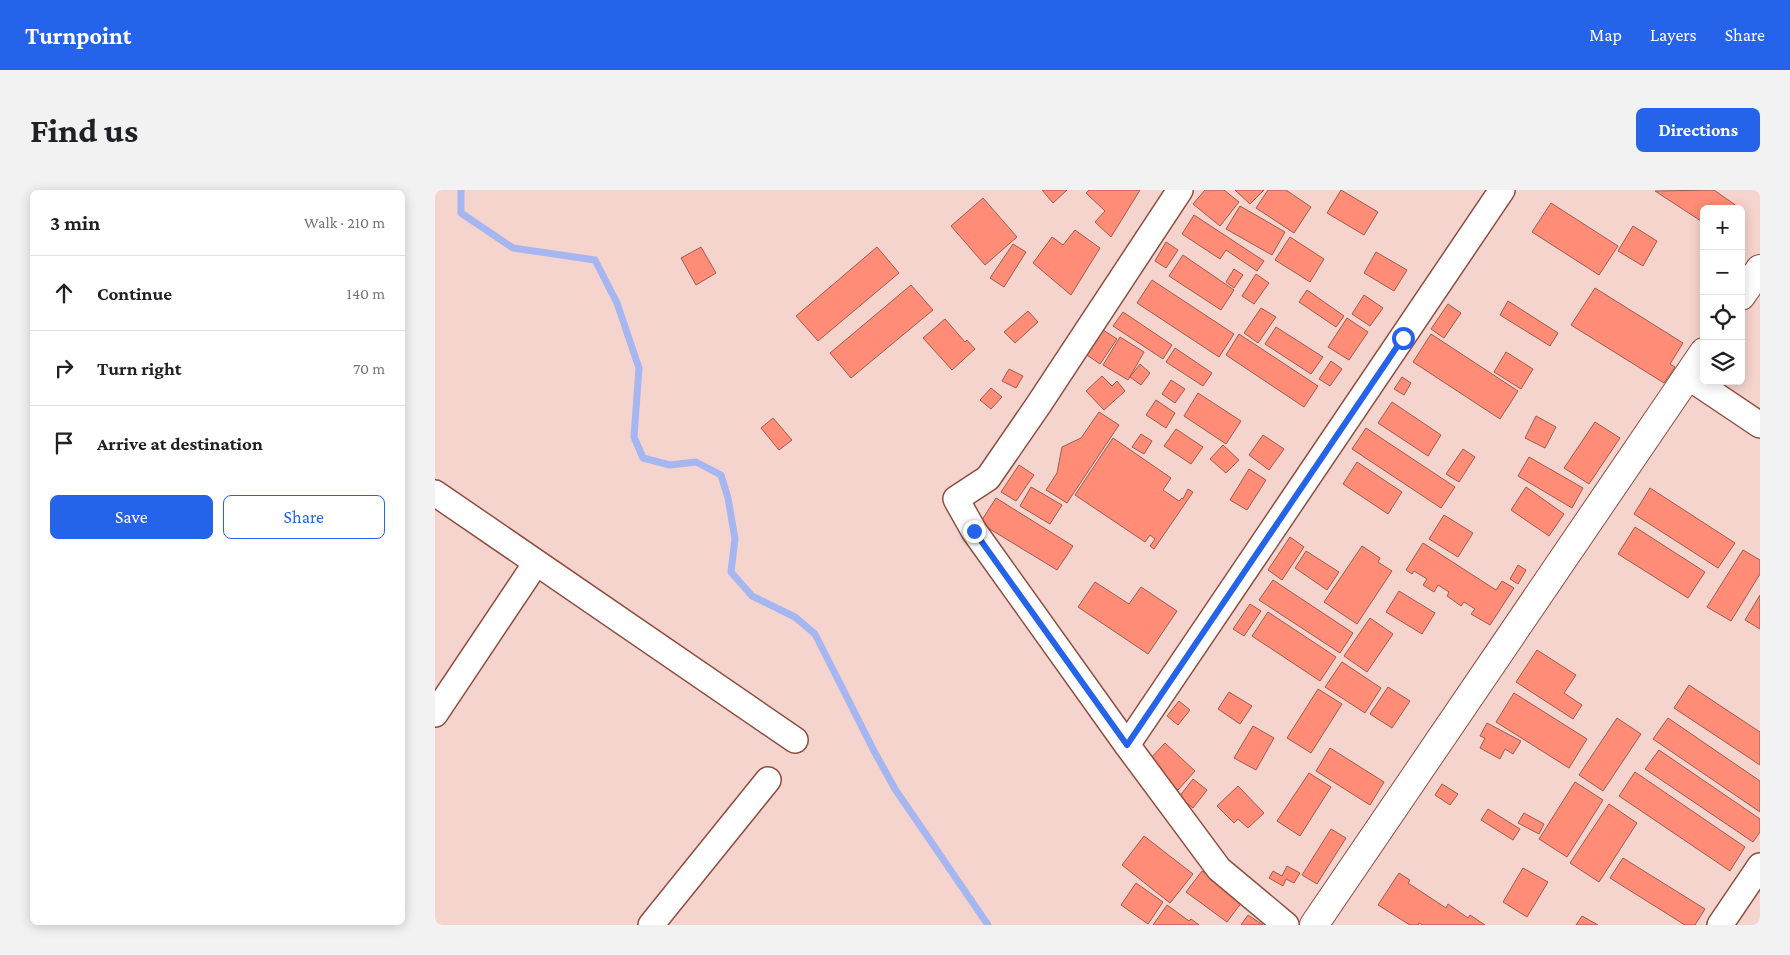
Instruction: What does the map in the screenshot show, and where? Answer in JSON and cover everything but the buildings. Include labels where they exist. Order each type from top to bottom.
[{"type":"street","points":[[1179,190],[1039,404],[988,478],[957,499],[974,531],[1127,745],[1219,869],[1286,925]]},
{"type":"street","points":[[1127,745],[1503,190]]},
{"type":"street","points":[[1742,295],[1760,269]]},
{"type":"street","points":[[1315,925],[1700,358]]},
{"type":"street","points":[[1687,376],[1760,425]]},
{"type":"street","points":[[435,493],[795,740]]},
{"type":"street","points":[[435,714],[536,563]]},
{"type":"street","points":[[651,925],[768,780]]},
{"type":"street","points":[[1720,925],[1760,866]]},
{"type":"waterway","points":[[461,190],[461,213],[513,248],[595,260],[617,303],[639,368],[634,437],[643,458],[670,465],[696,462],[721,475],[728,498],[735,539],[731,572],[752,596],[795,617],[815,634],[895,789],[988,925]]},
{"type":"route","points":[[974,531],[1127,745],[1403,338]]}]
